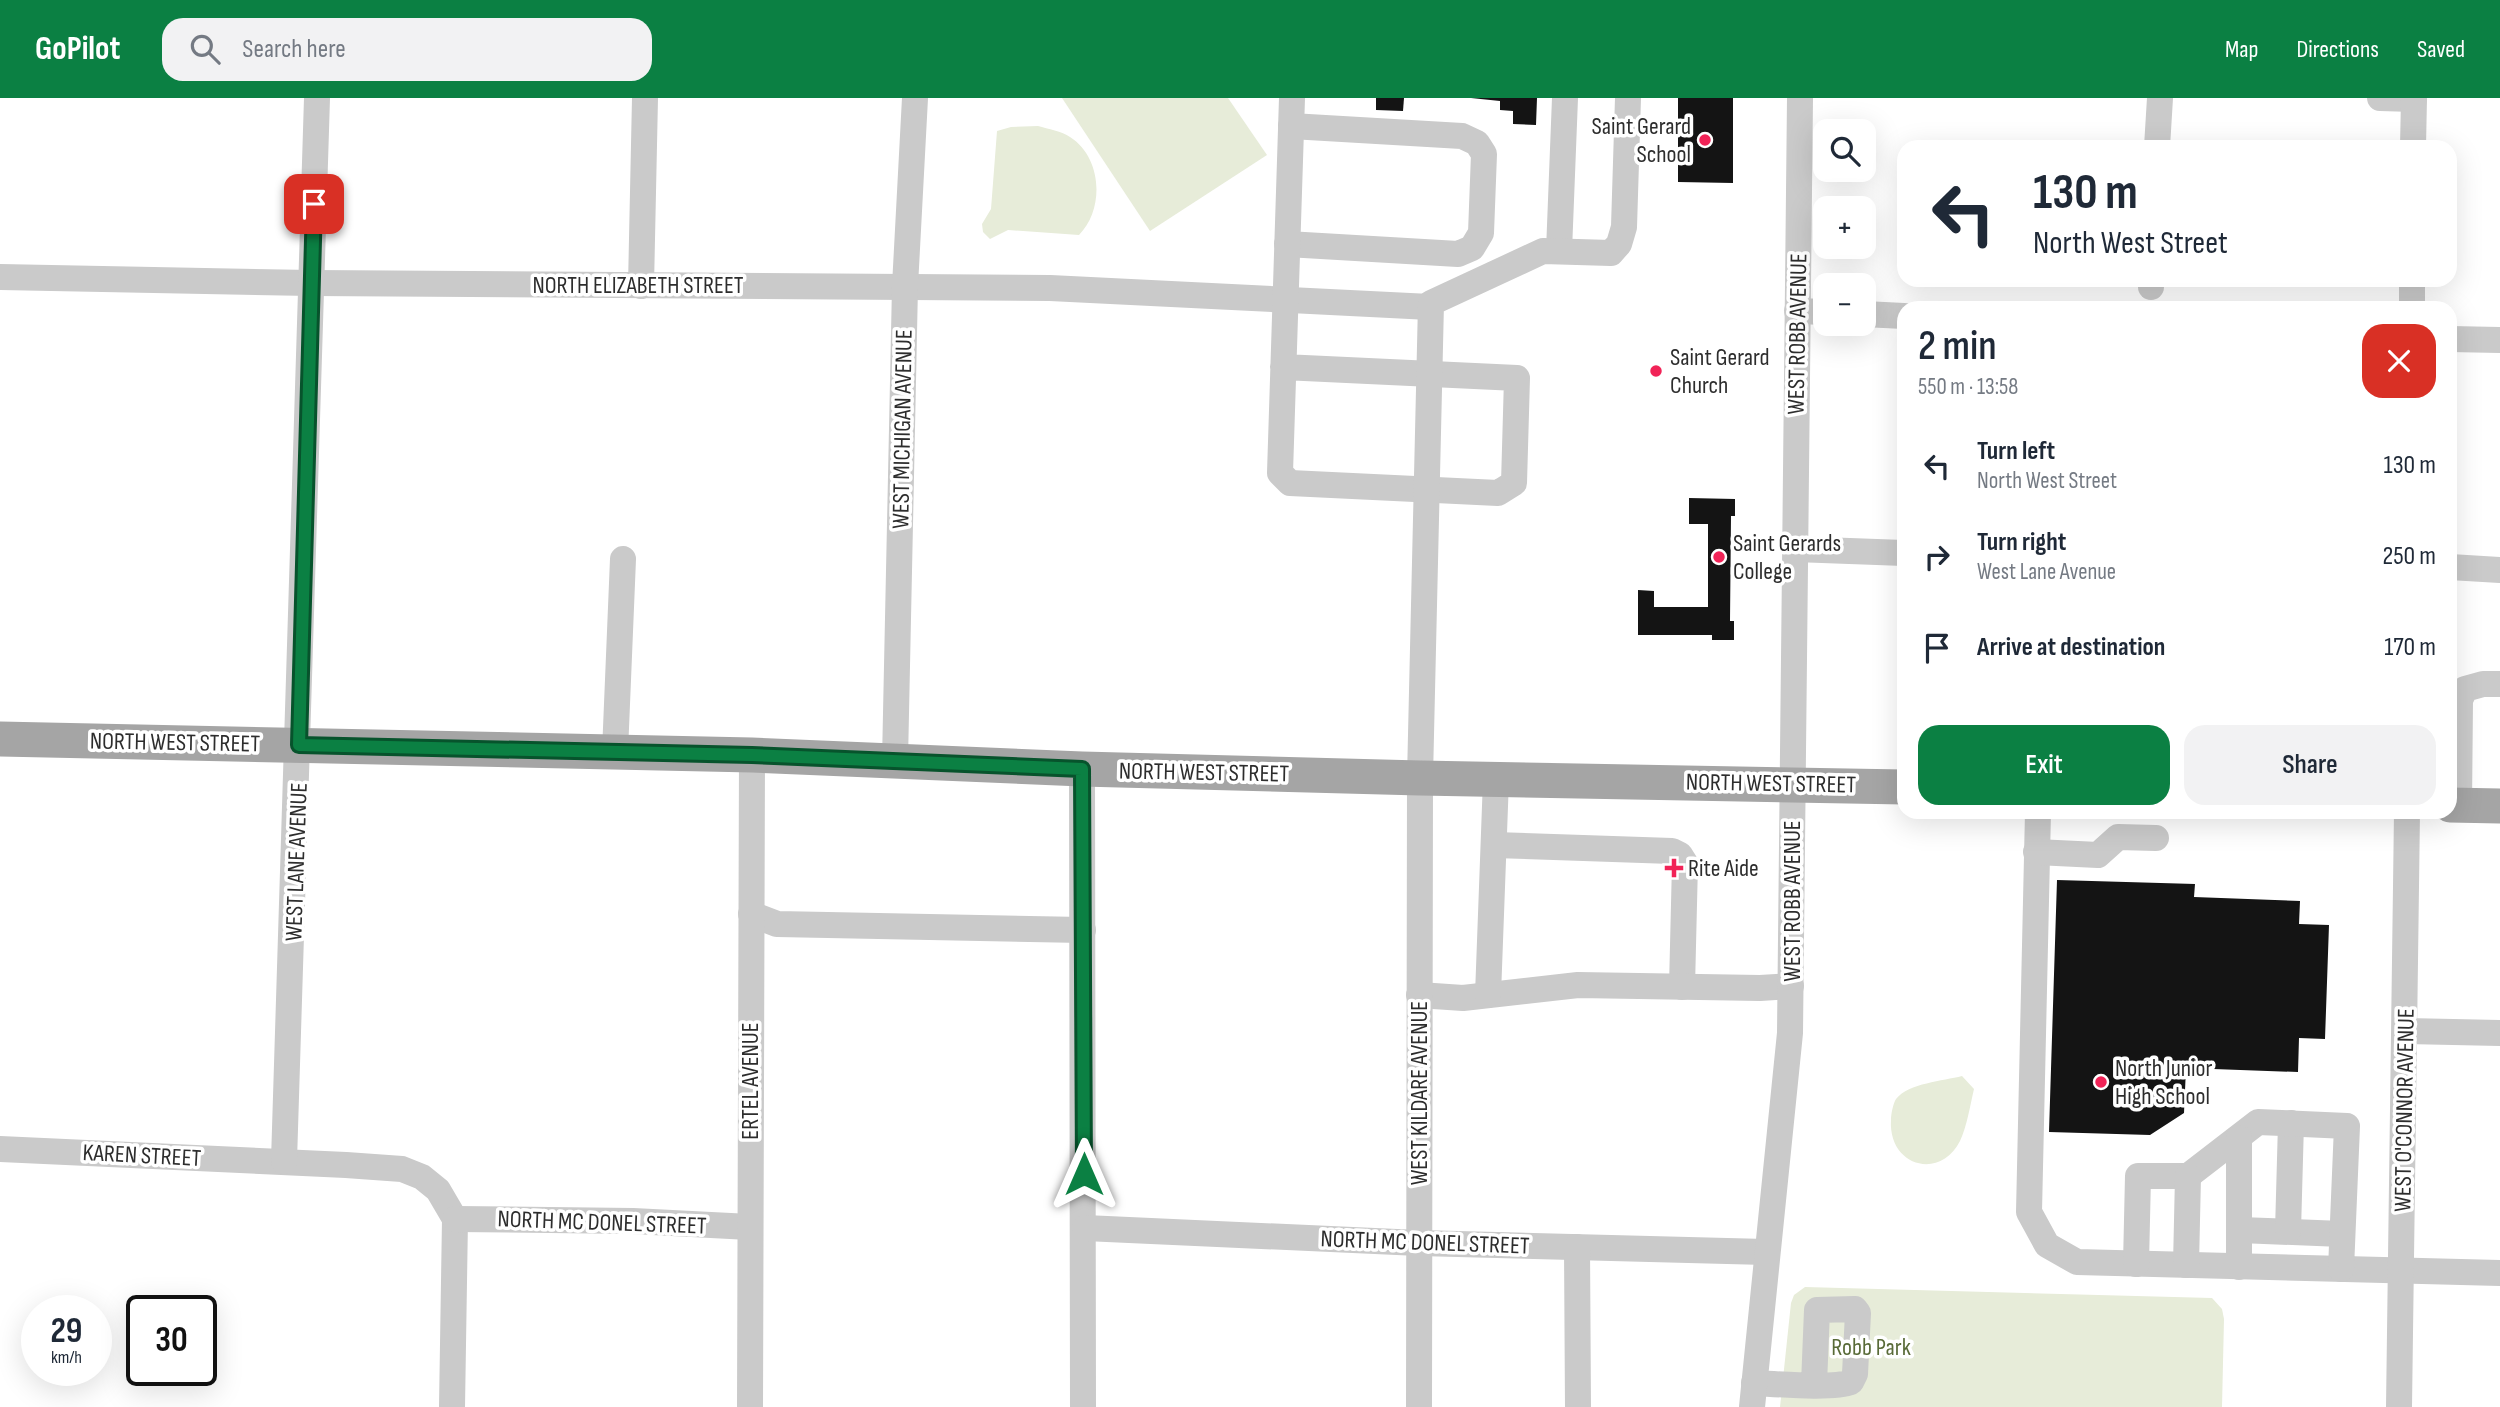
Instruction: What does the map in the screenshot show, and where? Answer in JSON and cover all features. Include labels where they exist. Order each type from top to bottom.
[{"type":"main road","name":"NORTH WEST STREET","points":[[0,739],[752,755],[1082,769],[1420,778],[1897,786]]},
{"type":"main road","points":[[2457,805],[2500,806]]},
{"type":"street","name":"WEST LANE AVENUE","points":[[285,1161],[317,98]]},
{"type":"street","points":[[640,286],[645,98]]},
{"type":"street","name":"WEST MICHIGAN AVENUE","points":[[895,761],[905,286],[915,98]]},
{"type":"street","points":[[1283,367],[1517,378],[1514,483],[1498,493],[1290,483],[1280,473],[1283,367],[1281,298],[1287,244],[1292,98]]},
{"type":"street","points":[[1559,251],[1566,98]]},
{"type":"street","points":[[1430,307],[1431,303],[1543,251],[1611,253],[1619,244],[1624,227],[1628,98]]},
{"type":"street","name":"WEST ROBB AVENUE","points":[[1753,1395],[1766,1252],[1788,1071],[1800,98]]},
{"type":"street","points":[[2157,140],[2160,98]]},
{"type":"street","points":[[2380,98],[2414,98],[2413,140]]},
{"type":"street","points":[[1287,244],[1458,254],[1472,248],[1481,233],[1484,154],[1477,143],[1462,136],[1291,126]]},
{"type":"street","name":"NORTH ELIZABETH STREET","points":[[1,285],[311,283],[1049,288],[1430,307]]},
{"type":"street","name":"WEST KILDARE AVENUE","points":[[1419,1407],[1420,778],[1430,307]]},
{"type":"street","points":[[1797,311],[1813,312]]},
{"type":"street","points":[[1876,315],[1897,316]]},
{"type":"street","points":[[2457,338],[2500,340]]},
{"type":"street","points":[[1795,549],[1897,553]]},
{"type":"street","points":[[615,752],[623,559]]},
{"type":"street","points":[[2457,567],[2500,570]]},
{"type":"street","points":[[2457,763],[2460,700],[2465,689],[2483,684],[2500,684]]},
{"type":"street","name":"ERTEL AVENUE","points":[[750,1407],[752,755]]},
{"type":"street","points":[[1082,769],[1085,1228],[1083,1407]]},
{"type":"street","points":[[1488,995],[1496,779]]},
{"type":"street","points":[[2038,819],[2029,1212],[2047,1245],[2077,1262],[2500,1273]]},
{"type":"street","name":"WEST O'CONNOR AVENUE","points":[[2399,1407],[2407,819]]},
{"type":"street","points":[[2036,852],[2098,855],[2118,837],[2156,838]]},
{"type":"street","points":[[1494,845],[1672,851],[1680,855],[1685,863],[1682,987]]},
{"type":"street","points":[[751,914],[777,924],[1083,930]]},
{"type":"street","points":[[1419,995],[1463,998],[1578,985],[1791,986]]},
{"type":"street","points":[[2406,1031],[2500,1033]]},
{"type":"street","points":[[2136,1264],[2138,1176],[2188,1175],[2258,1122],[2347,1126],[2341,1269]]},
{"type":"street","points":[[2288,1231],[2291,1123]]},
{"type":"street","points":[[2239,1138],[2239,1267]]},
{"type":"street","name":"KAREN STREET","points":[[0,1149],[285,1161]]},
{"type":"street","points":[[285,1161],[402,1169],[422,1177],[438,1190],[455,1219],[452,1407]]},
{"type":"street","points":[[2186,1265],[2188,1175]]},
{"type":"street","name":"NORTH MC DONEL STREET","points":[[455,1219],[633,1221],[750,1227]]},
{"type":"street","name":"NORTH MC DONEL STREET","points":[[1085,1228],[1419,1243],[1766,1252]]},
{"type":"street","points":[[2240,1230],[2342,1234]]},
{"type":"street","points":[[1577,1247],[1578,1407]]},
{"type":"street","points":[[1753,1395],[1814,1384]]},
{"type":"green space","points":[[1062,98],[1228,98],[1267,155],[1150,231]]},
{"type":"green space","points":[[1038,126],[1067,135],[1081,146],[1089,157],[1096,184],[1093,212],[1079,235],[1008,230],[990,239],[983,232],[982,224],[991,209],[997,131],[1011,127]]},
{"type":"green space","points":[[1962,1076],[1974,1089],[1960,1141],[1951,1153],[1940,1161],[1917,1163],[1906,1157],[1892,1136],[1891,1115],[1896,1099],[1909,1089]]},
{"type":"green space","name":"Robb Park","points":[[1805,1287],[2212,1298],[2222,1309],[2224,1319],[2222,1407],[1780,1407],[1791,1303],[1794,1295]]},
{"type":"building","points":[[1376,98],[1404,98],[1403,111],[1376,110]]},
{"type":"building","name":"Saint Gerard School","points":[[1471,98],[1537,98],[1536,125],[1513,124],[1513,111],[1500,110],[1500,101]]},
{"type":"building","name":"Saint Gerard School","points":[[1678,98],[1733,98],[1733,183],[1678,182]]},
{"type":"building","name":"Saint Gerards College","points":[[1689,498],[1735,499],[1735,516],[1731,516],[1730,621],[1734,621],[1734,640],[1712,640],[1712,635],[1638,635],[1638,590],[1654,591],[1654,607],[1708,607],[1708,524],[1689,524]]},
{"type":"building","points":[[2057,880],[2195,884],[2194,897],[2300,901],[2299,924],[2329,925],[2325,1039],[2299,1038],[2298,1072],[2186,1068],[2184,1113],[2150,1135],[2049,1132]]},
{"type":"place","name":"Saint Gerard School","points":[[1705,140]]},
{"type":"place","name":"Saint Gerard Church","points":[[1656,371]]},
{"type":"place","name":"Saint Gerards College","points":[[1719,557]]},
{"type":"place","name":"Rite Aide","points":[[1674,868]]},
{"type":"place","name":"North Junior High School","points":[[2101,1082]]},
{"type":"route","points":[[314,204],[299,745],[752,755],[1082,769],[1084,1174]]}]
